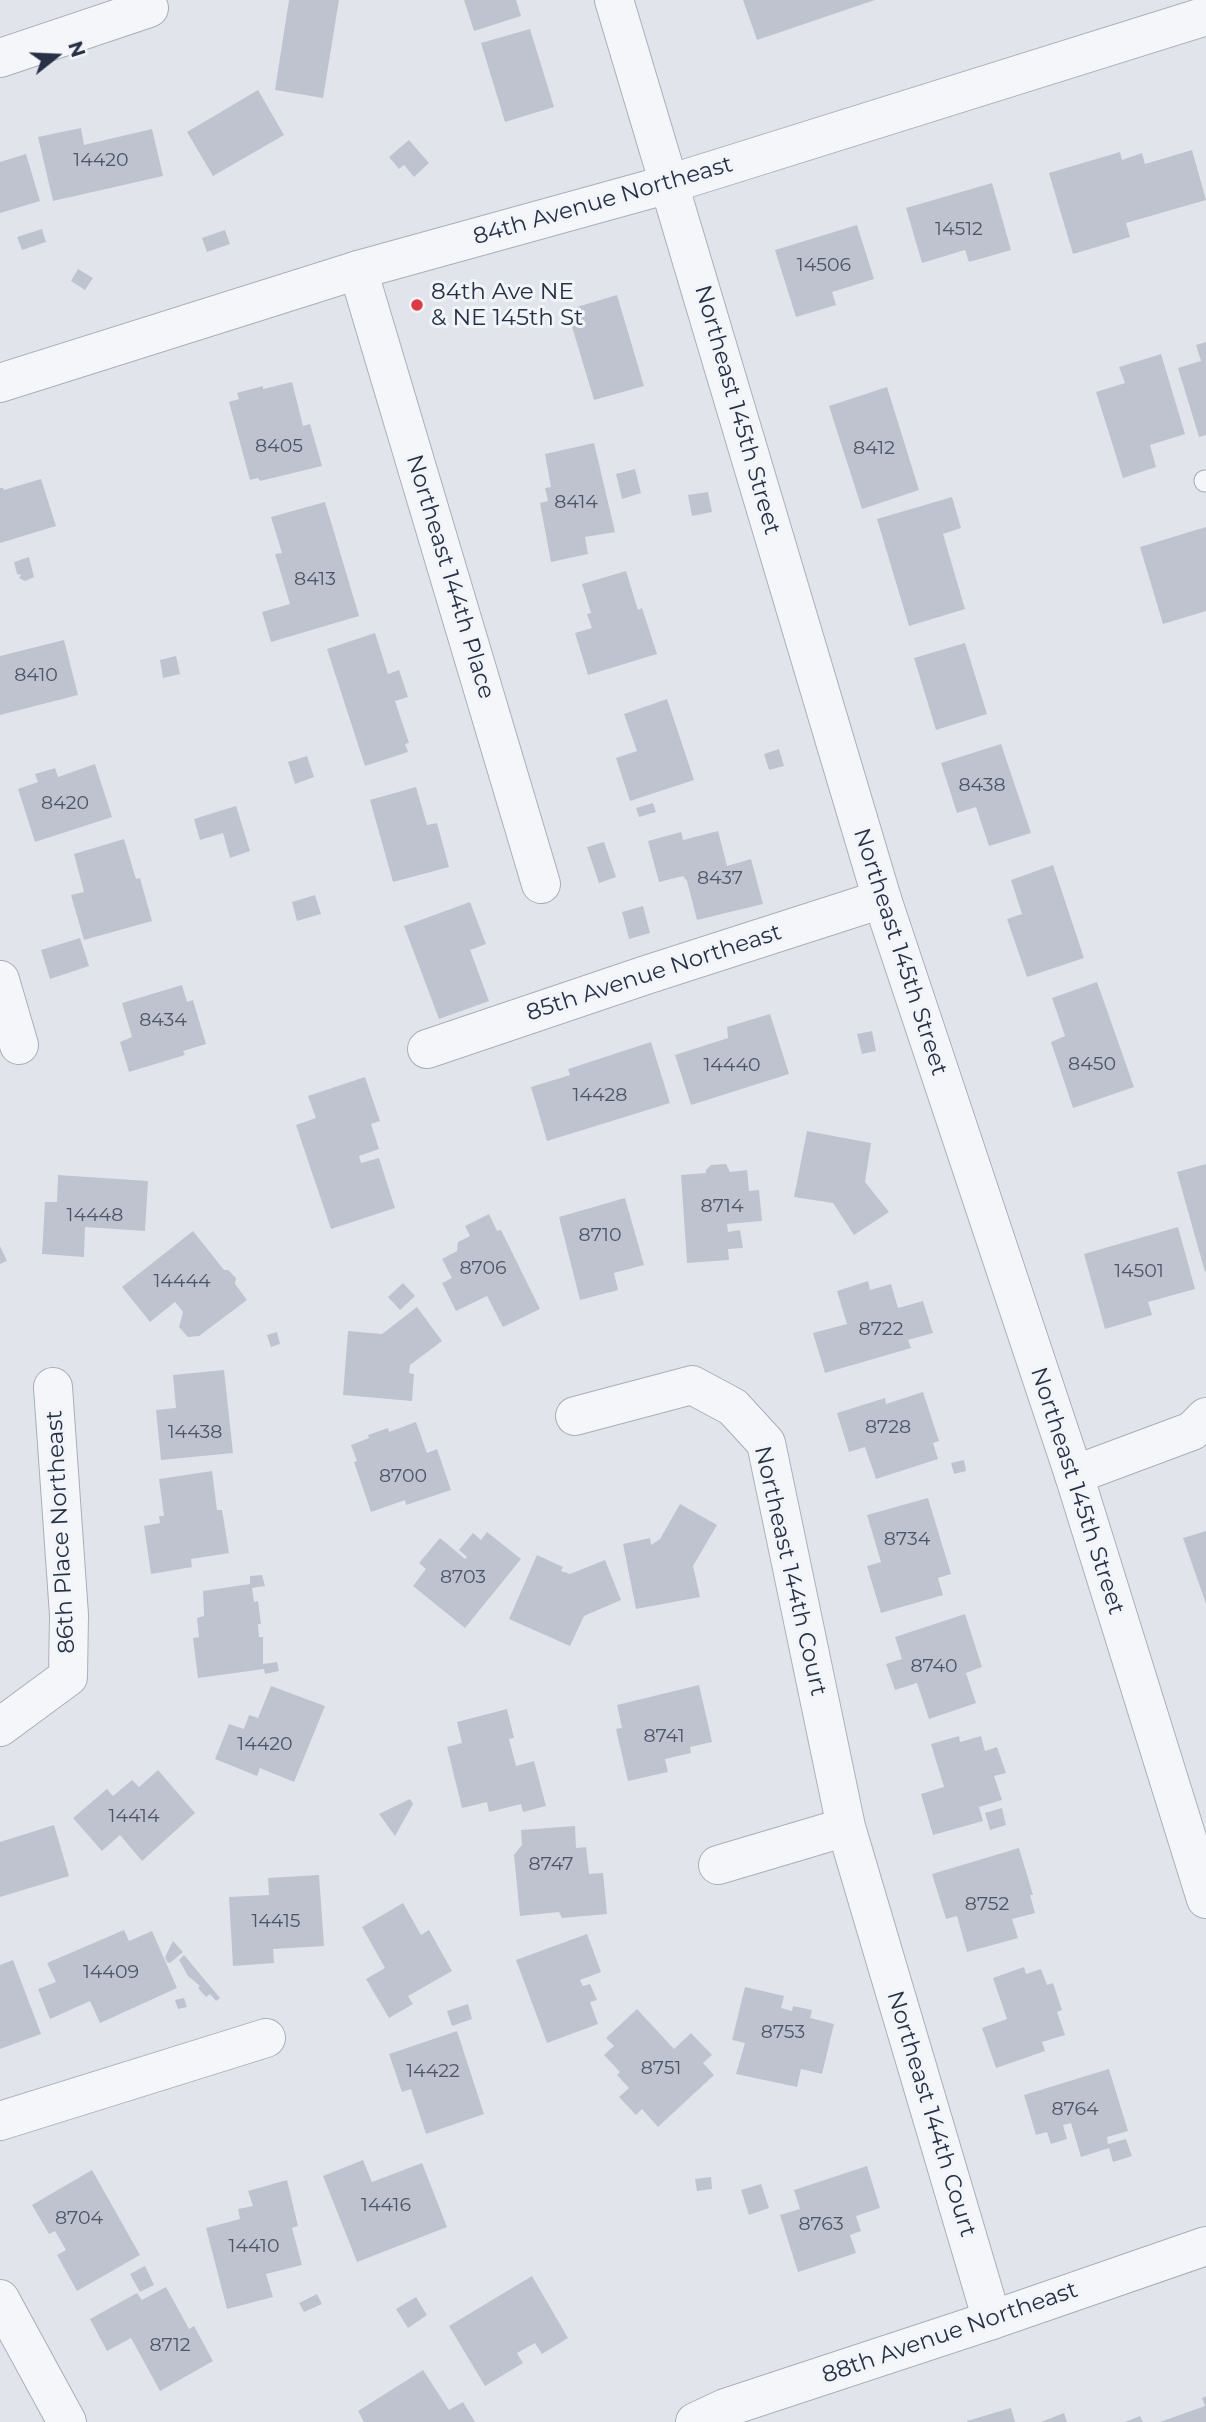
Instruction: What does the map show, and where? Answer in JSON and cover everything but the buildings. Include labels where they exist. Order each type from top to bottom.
[{"type":"street","name":"Northeast 145th Street","points":[[614,0],[882,899],[1074,1475],[1206,1899]]},
{"type":"street","points":[[0,58],[149,8]]},
{"type":"street","name":"84th Avenue Northeast","points":[[0,383],[358,270],[669,184],[1206,16]]},
{"type":"street","name":"Northeast 144th Place","points":[[358,270],[541,884]]},
{"type":"street","name":"85th Avenue Northeast","points":[[427,1049],[882,899]]},
{"type":"street","points":[[0,979],[19,1045]]},
{"type":"street","name":"Northeast 144th Court","points":[[575,1416],[692,1385],[733,1407],[766,1443],[846,1827],[992,2320]]},
{"type":"street","name":"86th Place Northeast","points":[[0,1727],[68,1677],[69,1615],[53,1387]]},
{"type":"street","points":[[1074,1475],[1192,1431],[1206,1417]]},
{"type":"street","points":[[718,1865],[846,1827]]},
{"type":"street","points":[[0,2121],[266,2038]]},
{"type":"street","name":"88th Avenue Northeast","points":[[695,2422],[725,2408],[1206,2246]]},
{"type":"street","points":[[0,2299],[66,2422]]},
{"type":"place","name":"84th Ave NE & NE 145th St","points":[[417,305]]}]
